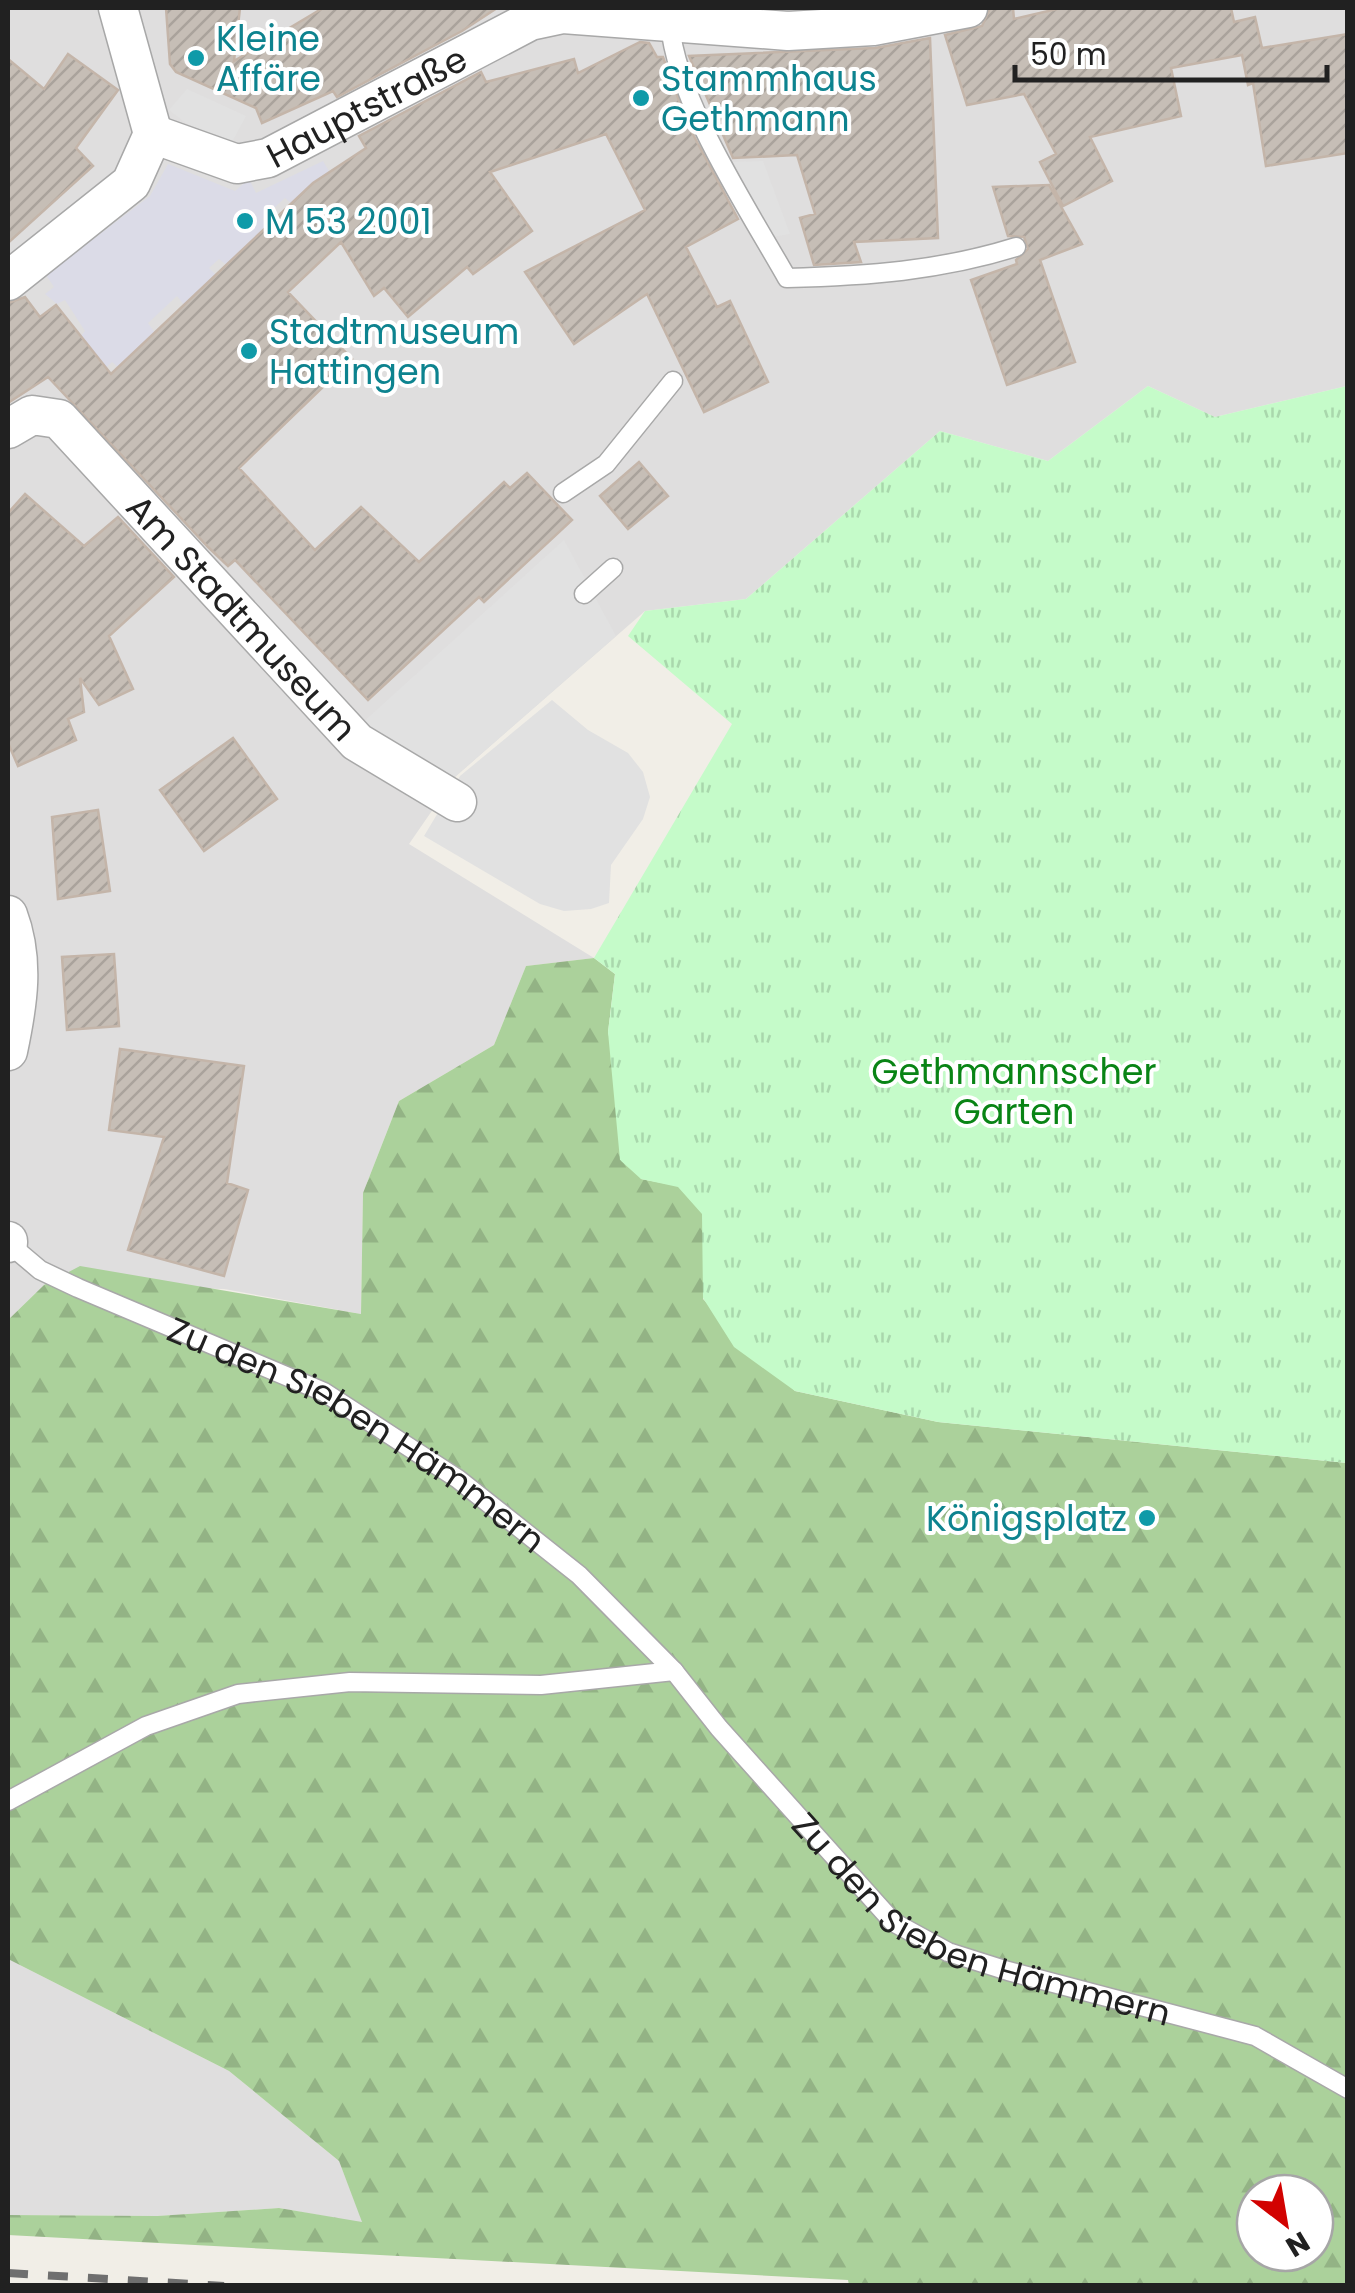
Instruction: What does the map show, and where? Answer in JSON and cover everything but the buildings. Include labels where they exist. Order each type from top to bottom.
[{"type":"street","points":[[8,280],[130,183],[153,134],[118,8]]},
{"type":"street","name":"Hauptstraße","points":[[153,134],[237,164],[282,152],[530,21],[564,11],[670,24],[788,31],[874,26],[968,8]]},
{"type":"street","name":"Am Stadtmuseum","points":[[8,429],[32,415],[59,419],[358,742],[458,802]]},
{"type":"street","points":[[8,915],[19,945],[18,1006],[8,1050]]},
{"type":"lane","points":[[670,24],[672,55],[695,108],[786,278],[872,276],[955,266],[1016,247]]},
{"type":"lane","points":[[563,493],[606,464],[673,381]]},
{"type":"lane","points":[[584,594],[613,568]]},
{"type":"lane","name":"Zu den Sieben Hämmern","points":[[8,1242],[40,1270],[324,1392],[458,1479],[579,1575],[674,1670],[719,1728],[893,1922],[948,1952],[1008,1971],[1255,2036],[1348,2088]]},
{"type":"lane","points":[[8,1801],[146,1726],[238,1694],[350,1682],[541,1685],[674,1670]]},
{"type":"shaded area","points":[[8,8],[1347,8],[1347,386],[1215,417],[1148,386],[1048,461],[940,431],[746,599],[645,611],[456,776],[409,844],[594,958],[526,966],[494,1045],[399,1101],[363,1193],[361,1314],[224,1289],[44,1285],[8,1320]]},
{"type":"shaded area","points":[[187,89],[246,116],[232,142],[187,124],[169,110]]},
{"type":"shaded area","points":[[323,161],[329,171],[293,205],[285,198],[262,219],[269,227],[228,266],[219,259],[209,268],[217,276],[185,306],[177,296],[148,323],[155,333],[119,368],[112,362],[94,379],[77,407],[47,378],[85,331],[65,300],[57,304],[45,294],[54,287],[46,275],[150,196],[168,164],[235,191],[249,179],[256,193]]},
{"type":"shaded area","points":[[763,161],[790,234],[773,237],[733,162]]},
{"type":"shaded area","points":[[564,540],[616,636],[456,776],[432,777],[360,725]]},
{"type":"shaded area","points":[[552,700],[588,730],[628,753],[643,772],[650,797],[643,819],[611,865],[609,903],[591,909],[564,911],[540,904],[424,836],[460,776]]},
{"type":"shaded area","points":[[8,1959],[229,2071],[339,2161],[363,2223],[279,2208],[157,2216],[8,2215]]},
{"type":"green space","name":"Gethmannscher Garten","points":[[1148,386],[1215,417],[1347,386],[1347,1463],[938,1422],[795,1391],[734,1347],[703,1298],[702,1214],[678,1187],[641,1179],[620,1160],[608,1032],[615,974],[594,958],[732,724],[628,636],[645,611],[746,599],[940,431],[1048,461]]},
{"type":"green space","points":[[594,958],[615,974],[608,1032],[641,1179],[678,1186],[703,1214],[703,1299],[795,1391],[938,1422],[1347,1463],[1347,2285],[849,2285],[848,2280],[8,2235],[8,2215],[157,2216],[279,2208],[362,2222],[339,2161],[229,2071],[8,1959],[8,1320],[44,1285],[80,1266],[361,1314],[363,1193],[399,1101],[494,1045],[526,966]]},
{"type":"railway","points":[[8,2273],[224,2286]]},
{"type":"place","name":"Kleine Affäre","points":[[196,58]]},
{"type":"place","name":"Stammhaus Gethmann","points":[[641,98]]},
{"type":"place","name":"M 53 2001","points":[[245,221]]},
{"type":"place","name":"Stadtmuseum Hattingen","points":[[249,351]]},
{"type":"place","name":"Königsplatz","points":[[1147,1518]]}]
